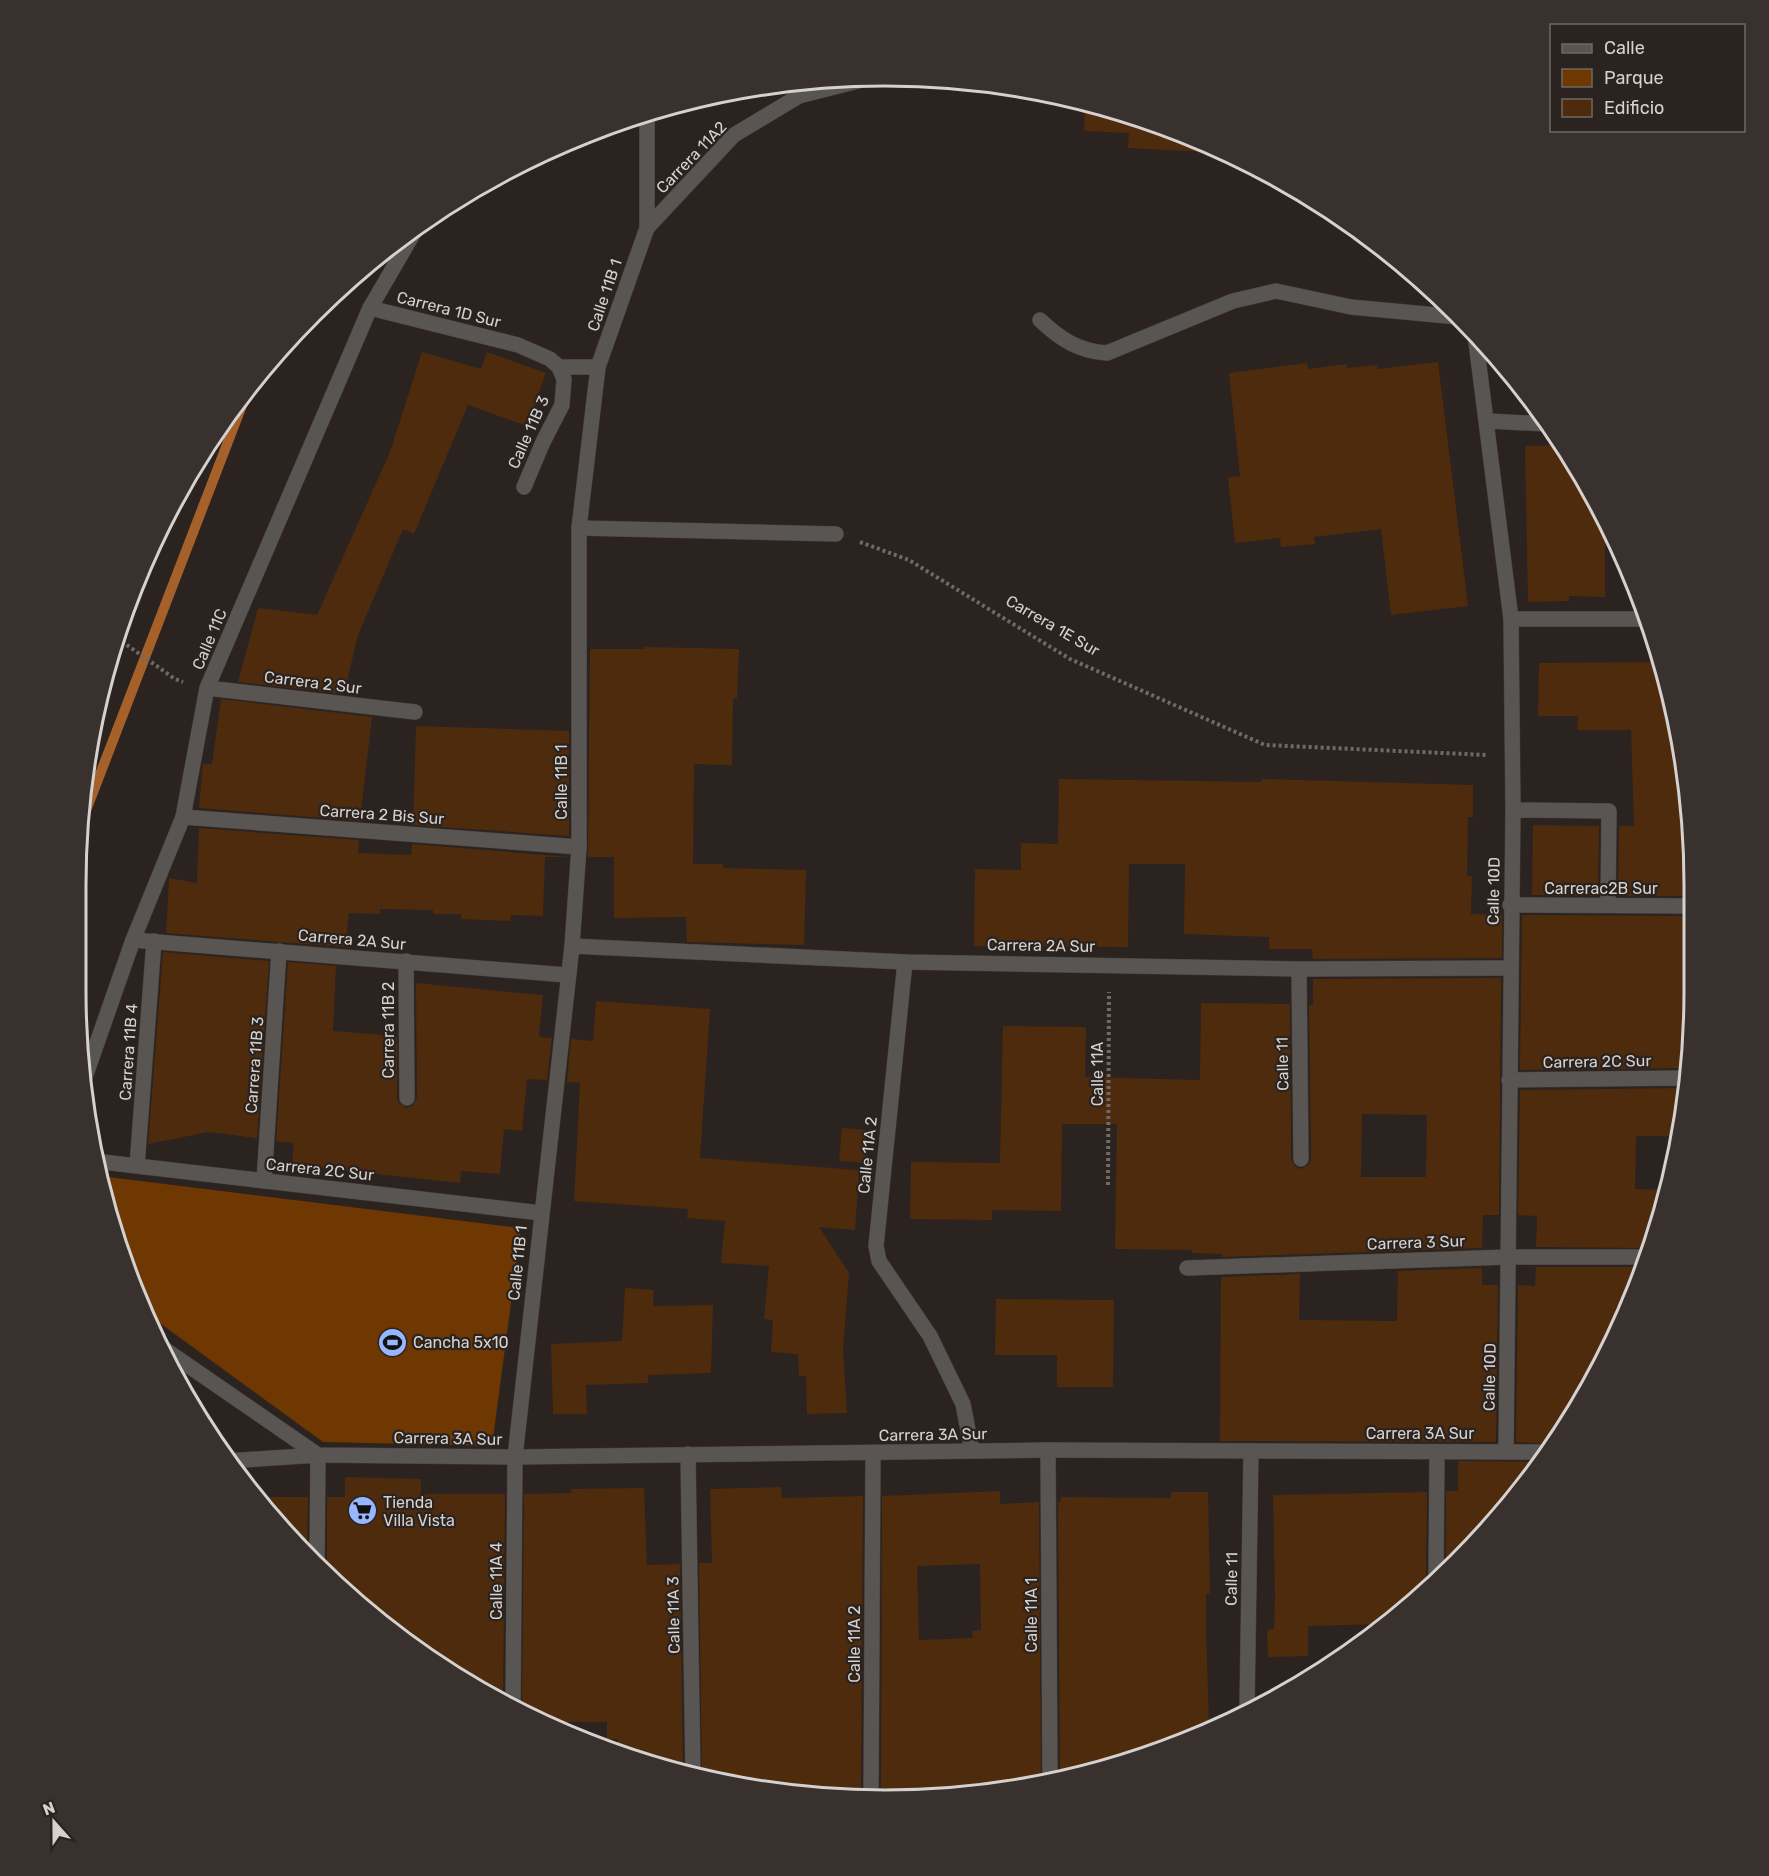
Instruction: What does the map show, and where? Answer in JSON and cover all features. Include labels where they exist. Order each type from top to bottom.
[{"type":"street","name":"Carrera 11A2","points":[[646,228],[734,135],[799,96],[835,87]]},
{"type":"street","name":"Calle 11B 1","points":[[515,1457],[572,946],[579,847],[579,528],[598,367],[646,228],[647,122]]},
{"type":"street","name":"Calle 11C","points":[[89,1066],[133,940],[183,818],[207,688],[370,308],[408,244]]},
{"type":"street","points":[[1040,320],[1057,337],[1086,351],[1107,353],[1233,301],[1276,291],[1351,307],[1445,316]]},
{"type":"street","name":"Carrera 1D Sur","points":[[370,308],[518,345],[550,359],[559,367]]},
{"type":"street","name":"Calle 10D","points":[[1477,350],[1511,619],[1513,810],[1509,968],[1506,1451]]},
{"type":"street","points":[[559,367],[598,367]]},
{"type":"street","name":"Calle 11B 3","points":[[524,487],[562,405],[564,379],[559,367]]},
{"type":"street","points":[[1488,422],[1537,424]]},
{"type":"street","points":[[579,528],[836,534]]},
{"type":"street","points":[[1511,619],[1638,619]]},
{"type":"street","name":"Carrera 2 Sur","points":[[207,688],[415,712]]},
{"type":"street","points":[[1513,810],[1609,811],[1608,905]]},
{"type":"street","name":"Carrera 2 Bis Sur","points":[[183,818],[579,847]]},
{"type":"street","name":"Carrerac2B Sur","points":[[1510,905],[1684,906]]},
{"type":"street","name":"Carrera 2A Sur","points":[[133,940],[567,975]]},
{"type":"street","name":"Carrera 11B 4","points":[[137,1166],[154,941]]},
{"type":"street","name":"Carrera 2A Sur","points":[[572,946],[905,962],[1299,969],[1509,968]]},
{"type":"street","name":"Carrera 11B 3","points":[[264,1181],[279,951]]},
{"type":"street","name":"Carrera 11B 2","points":[[406,961],[406,1098]]},
{"type":"street","name":"Calle 11A 2","points":[[905,962],[876,1246],[879,1261],[930,1336],[963,1404],[972,1451]]},
{"type":"street","name":"Calle 11","points":[[1299,969],[1301,1159]]},
{"type":"street","name":"Carrera 2C Sur","points":[[1509,1080],[1679,1078]]},
{"type":"street","name":"Carrera 2C Sur","points":[[105,1162],[541,1213]]},
{"type":"street","name":"Carrera 3 Sur","points":[[1187,1268],[1508,1257],[1638,1257]]},
{"type":"street","points":[[174,1356],[318,1455],[317,1553]]},
{"type":"street","name":"Carrera 3A Sur","points":[[238,1460],[318,1455],[515,1457],[1048,1450],[1537,1452]]},
{"type":"street","name":"Calle 11A 1","points":[[1048,1450],[1050,1773]]},
{"type":"street","name":"Calle 11","points":[[1247,1703],[1251,1451]]},
{"type":"street","points":[[1436,1568],[1437,1452]]},
{"type":"street","name":"Calle 11A 2","points":[[871,1790],[873,1453]]},
{"type":"street","name":"Calle 11A 3","points":[[688,1454],[693,1766]]},
{"type":"street","name":"Calle 11A 4","points":[[513,1698],[515,1457]]},
{"type":"path","name":"Carrera 1E Sur","points":[[836,534],[909,560],[1070,659],[1265,745],[1513,756]]},
{"type":"path","points":[[124,643],[175,679]]},
{"type":"path","name":"Calle 11A","points":[[1108,1185],[1110,964]]},
{"type":"green space","points":[[108,1177],[521,1228],[492,1446],[323,1442],[157,1321],[128,1248]]},
{"type":"building","points":[[1085,112],[1141,128],[1203,152],[1128,148],[1129,133],[1084,131]]},
{"type":"building","points":[[422,352],[481,369],[487,352],[546,373],[527,426],[468,405],[414,534],[403,529],[358,635],[344,694],[238,682],[258,608],[317,615],[390,452]]},
{"type":"building","points":[[1438,362],[1468,606],[1391,615],[1381,529],[1314,537],[1315,544],[1281,547],[1280,538],[1235,543],[1228,477],[1240,476],[1229,373],[1307,363],[1308,369],[1347,364],[1347,368],[1377,365],[1377,369]]},
{"type":"building","points":[[1552,445],[1601,531],[1605,540],[1605,597],[1569,596],[1569,601],[1528,602],[1525,446]]},
{"type":"building","points":[[645,647],[739,649],[737,698],[733,698],[732,765],[694,764],[693,864],[723,864],[723,868],[806,870],[804,945],[687,942],[686,917],[614,918],[614,857],[588,857],[590,649],[645,649]]},
{"type":"building","points":[[1651,662],[1668,729],[1677,780],[1682,832],[1684,896],[1618,896],[1619,826],[1634,826],[1631,730],[1577,730],[1578,716],[1538,716],[1539,663]]},
{"type":"building","points":[[221,699],[372,717],[360,821],[199,808],[203,764],[212,764]]},
{"type":"building","points":[[416,726],[569,731],[569,836],[413,825]]},
{"type":"building","points":[[1059,779],[1261,782],[1262,779],[1473,785],[1473,817],[1468,817],[1467,876],[1472,876],[1471,914],[1502,915],[1502,958],[1313,959],[1312,949],[1269,949],[1269,937],[1184,934],[1185,864],[1129,864],[1128,947],[974,946],[975,869],[1021,870],[1021,843],[1058,844]]},
{"type":"building","points":[[1533,825],[1599,826],[1598,896],[1532,895]]},
{"type":"building","points":[[199,828],[359,840],[358,853],[411,855],[412,844],[569,857],[545,857],[543,916],[511,915],[510,921],[461,919],[461,914],[433,914],[433,910],[380,909],[380,914],[349,913],[345,947],[166,933],[169,878],[197,883]]},
{"type":"building","points":[[1522,915],[1684,916],[1684,992],[1680,1068],[1520,1070]]},
{"type":"building","points":[[163,952],[269,961],[257,1138],[209,1132],[148,1144]]},
{"type":"building","points":[[288,962],[336,966],[333,1031],[397,1036],[397,1098],[399,1103],[406,1108],[412,1106],[417,1098],[416,983],[543,995],[539,1037],[552,1038],[547,1080],[527,1079],[522,1131],[504,1129],[500,1174],[461,1171],[460,1183],[292,1165],[294,1143],[276,1141]]},
{"type":"building","points":[[1501,978],[1499,1215],[1483,1215],[1482,1248],[1222,1257],[1222,1254],[1192,1253],[1192,1250],[1115,1249],[1117,1124],[1062,1124],[1061,1211],[992,1210],[992,1220],[910,1219],[911,1162],[1000,1163],[1003,1026],[1086,1027],[1085,1077],[1200,1080],[1201,1003],[1290,1004],[1291,1159],[1296,1167],[1302,1169],[1309,1164],[1311,1159],[1309,1005],[1313,1005],[1313,979]],"holes":[[[1362,1114],[1427,1115],[1426,1177],[1361,1177]]]},
{"type":"building","points":[[596,1001],[710,1009],[700,1158],[859,1170],[855,1230],[819,1227],[849,1273],[843,1350],[847,1413],[807,1414],[806,1376],[799,1376],[798,1354],[771,1352],[773,1320],[764,1319],[769,1266],[721,1263],[725,1221],[687,1218],[688,1209],[574,1201],[580,1083],[567,1082],[571,1039],[593,1041]]},
{"type":"building","points":[[1678,1088],[1670,1136],[1636,1136],[1635,1189],[1658,1190],[1641,1248],[1536,1247],[1537,1216],[1518,1215],[1520,1090]]},
{"type":"building","points":[[842,1128],[870,1130],[867,1163],[839,1161]]},
{"type":"building","points":[[1536,1267],[1634,1267],[1601,1345],[1576,1391],[1543,1443],[1516,1442],[1518,1285],[1535,1286]]},
{"type":"building","points":[[1482,1268],[1482,1285],[1498,1285],[1496,1442],[1220,1441],[1221,1277],[1300,1274],[1299,1320],[1397,1321],[1398,1271]]},
{"type":"building","points":[[625,1288],[654,1290],[653,1306],[713,1305],[711,1373],[648,1375],[648,1383],[586,1385],[587,1414],[553,1414],[551,1344],[622,1341]]},
{"type":"building","points":[[996,1299],[1114,1300],[1113,1387],[1057,1387],[1057,1355],[995,1355]]},
{"type":"building","points":[[1458,1461],[1530,1462],[1485,1518],[1446,1559],[1446,1491],[1458,1491]]},
{"type":"building","points":[[345,1477],[421,1479],[421,1494],[505,1494],[503,1693],[441,1656],[398,1625],[327,1563],[327,1497],[345,1497]]},
{"type":"building","points":[[781,1487],[782,1498],[863,1496],[861,1790],[780,1784],[702,1769],[699,1563],[712,1563],[710,1489]]},
{"type":"building","points":[[644,1488],[647,1565],[680,1564],[683,1764],[618,1744],[618,1739],[607,1739],[607,1722],[562,1722],[522,1703],[524,1494],[571,1493],[571,1489]]},
{"type":"building","points":[[1000,1491],[1000,1504],[1039,1502],[1041,1775],[989,1784],[937,1789],[881,1790],[882,1496]],"holes":[[[980,1564],[981,1630],[972,1631],[973,1638],[919,1640],[917,1566]]]},
{"type":"building","points":[[1171,1492],[1208,1492],[1210,1593],[1206,1594],[1206,1626],[1209,1721],[1141,1748],[1060,1770],[1058,1502],[1061,1502],[1061,1497],[1171,1498]]},
{"type":"building","points":[[1427,1492],[1426,1578],[1372,1624],[1308,1626],[1308,1656],[1268,1657],[1267,1630],[1274,1629],[1275,1598],[1273,1495]]},
{"type":"building","points":[[267,1497],[308,1497],[307,1542]]},
{"type":"waterway","points":[[90,800],[238,416]]},
{"type":"place","name":"Cancha 5x10","points":[[392,1342]]},
{"type":"place","name":"Tienda Villa Vista","points":[[362,1511]]}]
